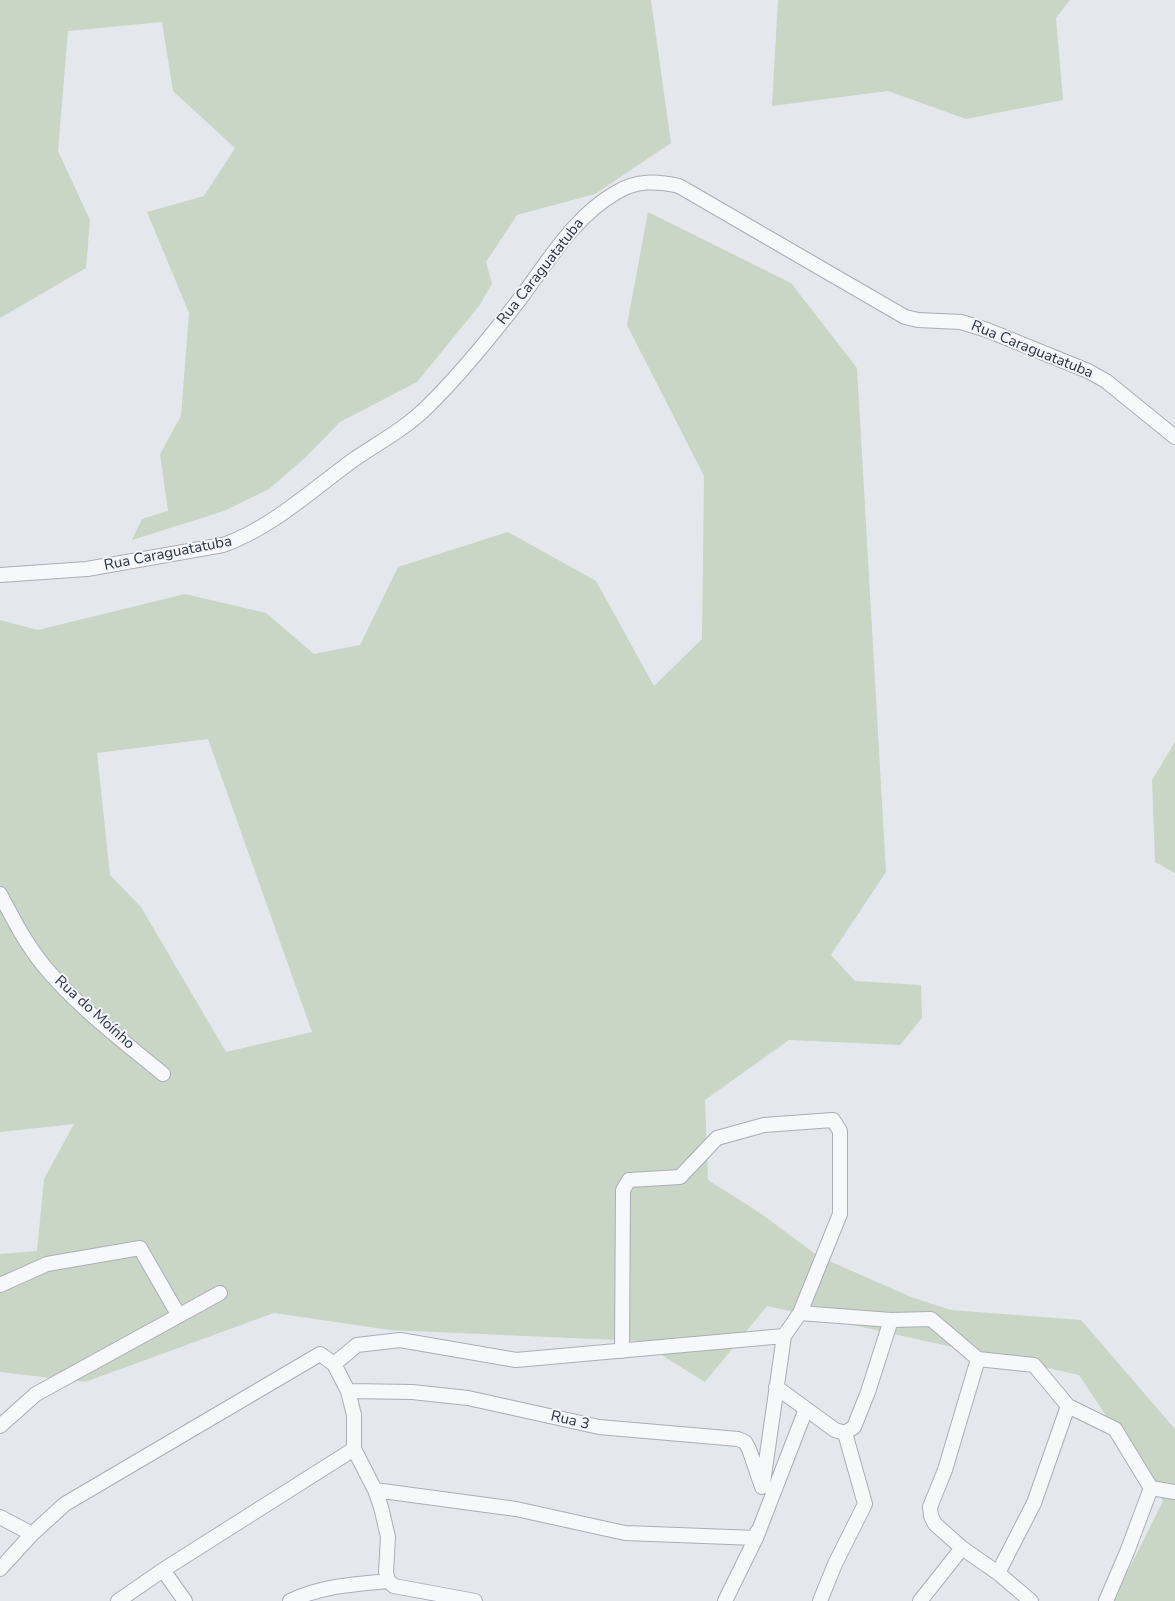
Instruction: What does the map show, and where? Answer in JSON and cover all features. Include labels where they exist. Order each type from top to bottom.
[{"type":"street","name":"Rua Caraguatatuba","points":[[0,575],[87,569],[224,546],[242,539],[357,458],[392,436],[426,408],[477,354],[569,232],[597,206],[618,191],[643,182],[663,182],[679,186],[905,317],[918,320],[961,322],[987,330],[1088,370],[1106,381],[1175,437]]},
{"type":"street","name":"Rua do Moínho","points":[[0,894],[18,929],[43,965],[74,999],[163,1074]]},
{"type":"street","points":[[622,1350],[623,1190],[629,1180],[680,1177],[717,1138],[764,1125],[833,1120],[840,1131],[840,1214],[800,1313],[784,1336],[756,1538]]},
{"type":"street","points":[[0,1285],[48,1264],[140,1248],[179,1316]]},
{"type":"street","points":[[0,1426],[36,1394],[220,1293]]},
{"type":"street","points":[[800,1313],[891,1320],[931,1319],[978,1359],[1034,1365],[1068,1406],[1115,1429],[1151,1488],[1175,1492]]},
{"type":"street","points":[[845,1433],[854,1427],[868,1392],[891,1320]]},
{"type":"street","points":[[334,1364],[357,1345],[400,1340],[516,1360],[784,1336]]},
{"type":"street","points":[[0,1569],[32,1534],[65,1504],[320,1354],[334,1364],[348,1391],[354,1415],[354,1449],[375,1490],[388,1536],[386,1572],[388,1581],[394,1586],[475,1601]]},
{"type":"street","points":[[978,1359],[945,1470],[930,1507],[931,1516],[935,1524],[962,1548],[998,1573],[1031,1601]]},
{"type":"street","points":[[776,1387],[835,1430],[845,1433]]},
{"type":"street","name":"Rua 3","points":[[348,1391],[412,1392],[468,1398],[598,1428],[738,1439],[745,1442],[749,1449],[762,1488]]},
{"type":"street","points":[[998,1573],[1034,1503],[1068,1406]]},
{"type":"street","points":[[725,1601],[756,1538],[806,1409]]},
{"type":"street","points":[[820,1601],[835,1564],[865,1504],[845,1433]]},
{"type":"street","points":[[118,1601],[163,1570],[354,1449]]},
{"type":"street","points":[[1106,1601],[1151,1488]]},
{"type":"street","points":[[375,1490],[516,1509],[625,1534],[756,1538]]},
{"type":"street","points":[[0,1517],[32,1534]]},
{"type":"street","points":[[920,1601],[962,1548]]},
{"type":"street","points":[[163,1570],[185,1601]]},
{"type":"street","points":[[290,1601],[304,1594],[337,1586],[388,1581]]},
{"type":"green space","points":[[0,0],[651,0],[671,143],[595,194],[517,215],[486,262],[492,284],[479,306],[417,382],[340,422],[306,457],[269,489],[224,511],[132,540],[142,519],[168,511],[160,454],[181,416],[189,313],[147,212],[204,196],[235,148],[173,91],[162,22],[68,31],[58,151],[90,220],[86,268],[0,318]]},
{"type":"green space","points":[[778,0],[1070,0],[1056,18],[1063,100],[966,119],[888,91],[772,106]]},
{"type":"green space","points":[[648,212],[791,283],[857,368],[886,872],[831,955],[855,981],[921,985],[922,1018],[900,1045],[789,1040],[705,1100],[708,1180],[760,1213],[818,1256],[911,1297],[951,1310],[1081,1320],[1175,1429],[1175,1601],[1113,1601],[1163,1501],[1079,1375],[767,1306],[705,1382],[639,1341],[390,1330],[274,1313],[85,1382],[0,1372],[0,1254],[37,1251],[44,1179],[74,1124],[0,1132],[0,620],[38,630],[185,594],[266,613],[314,654],[360,645],[398,567],[508,532],[596,581],[654,686],[702,639],[704,476],[627,325]],"holes":[[[208,739],[312,1032],[226,1052],[141,907],[110,875],[97,753]]]},
{"type":"green space","points":[[1175,742],[1175,873],[1155,862],[1152,780]]}]
